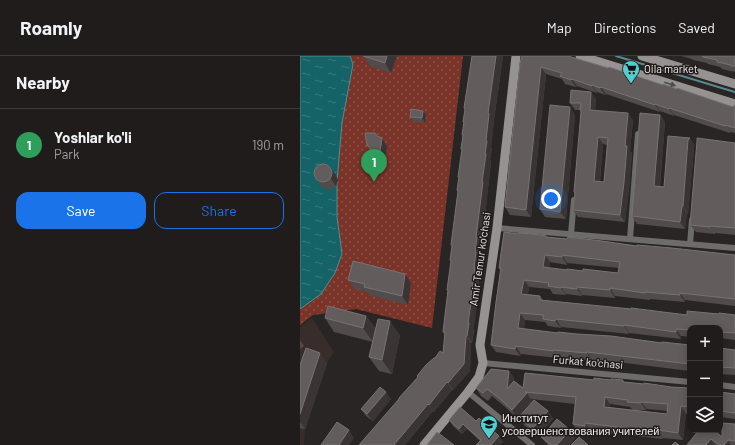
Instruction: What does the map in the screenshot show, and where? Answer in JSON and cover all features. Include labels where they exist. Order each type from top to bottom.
[{"type":"street","name":"Amir Temur ko'chasi","points":[[424,445],[479,377],[483,363],[480,345],[497,228],[516,56]]},
{"type":"street","points":[[580,56],[735,104]]},
{"type":"street","points":[[642,56],[735,84]]},
{"type":"street","points":[[630,239],[638,134]]},
{"type":"street","points":[[571,234],[574,196]]},
{"type":"street","points":[[690,244],[692,214]]},
{"type":"street","points":[[497,228],[735,248]]},
{"type":"street","name":"Furkat ko'chasi","points":[[483,363],[687,382]]},
{"type":"street","points":[[723,385],[735,386]]},
{"type":"street","points":[[468,392],[532,445]]},
{"type":"shaded area","points":[[300,56],[463,56],[432,328],[356,309],[313,315],[300,325]]},
{"type":"shaded area","points":[[312,318],[334,352],[327,363],[305,429],[305,445],[300,445],[300,327]]},
{"type":"water","points":[[300,56],[350,56],[353,64],[342,123],[337,181],[337,217],[342,254],[335,273],[321,294],[300,309]]},
{"type":"building","points":[[363,56],[387,56],[385,63]]},
{"type":"building","points":[[472,56],[496,56],[488,113],[486,154],[476,237],[475,267],[464,364],[394,445],[359,445],[418,377],[417,376],[426,365],[435,358],[440,351],[443,353],[445,332],[443,332],[462,149],[464,108]]},
{"type":"building","points":[[522,56],[568,56],[677,88],[733,107],[734,105],[735,128],[655,105],[601,87],[592,86],[572,79],[571,80],[560,76],[562,73],[541,67],[526,210],[505,207],[520,63]]},
{"type":"building","points":[[702,56],[735,56],[735,66],[717,62],[717,60]]},
{"type":"building","points":[[571,90],[591,92],[590,110],[628,113],[625,146],[627,146],[620,215],[573,210],[581,103],[570,103]],"holes":[[[598,137],[608,138],[604,182],[594,181]]]},
{"type":"building","points":[[550,105],[570,107],[560,212],[540,209]]},
{"type":"building","points":[[411,109],[423,111],[422,118],[410,117]]},
{"type":"building","points":[[640,113],[660,115],[654,186],[664,187],[668,136],[690,138],[688,140],[683,206],[680,222],[632,216]]},
{"type":"building","points":[[365,133],[375,133],[377,136],[382,138],[380,152],[373,151],[367,145]]},
{"type":"building","points":[[697,138],[735,143],[735,228],[690,225]]},
{"type":"building","points":[[323,164],[329,167],[332,173],[329,179],[323,182],[317,179],[314,173],[317,167]]},
{"type":"building","points":[[504,232],[533,234],[567,239],[568,237],[637,246],[672,248],[735,255],[735,299],[680,293],[680,295],[645,293],[610,288],[610,290],[577,287],[577,289],[561,288],[548,286],[549,283],[524,280],[521,294],[540,296],[540,300],[631,308],[687,315],[687,311],[735,315],[735,333],[723,332],[723,325],[687,325],[687,330],[676,329],[676,332],[624,325],[556,319],[555,321],[543,319],[543,315],[520,313],[518,328],[687,345],[687,364],[587,352],[553,351],[516,346],[515,349],[491,345],[501,268],[499,268]],"holes":[[[545,255],[562,257],[562,255],[620,262],[618,273],[543,267]]]},
{"type":"building","points":[[353,261],[405,274],[402,296],[364,287],[365,284],[348,280]]},
{"type":"building","points":[[328,306],[366,316],[363,328],[325,318]]},
{"type":"building","points":[[378,319],[390,321],[382,360],[369,357]]},
{"type":"building","points":[[306,348],[320,353],[300,414],[300,365]]},
{"type":"building","points":[[723,348],[735,350],[735,368],[723,367]]},
{"type":"building","points":[[491,369],[509,371],[507,389],[514,381],[523,388],[525,373],[594,380],[594,378],[623,380],[623,382],[687,388],[687,407],[681,406],[678,433],[658,430],[658,432],[585,423],[585,426],[573,424],[576,397],[525,392],[527,393],[512,410],[487,389],[483,393],[476,388]],"holes":[[[605,397],[628,400],[627,402],[668,404],[667,414],[604,407]]]},
{"type":"building","points":[[380,387],[386,392],[367,414],[361,409]]},
{"type":"building","points":[[723,392],[735,394],[735,413],[723,411]]},
{"type":"building","points":[[534,400],[548,411],[532,429],[519,417]]},
{"type":"building","points":[[460,407],[476,421],[479,418],[499,436],[491,445],[476,445],[481,440],[463,424],[459,429],[449,420]]},
{"type":"building","points":[[557,419],[570,430],[557,445],[551,445],[541,437]]},
{"type":"building","points":[[337,422],[349,430],[339,445],[321,445]]},
{"type":"building","points":[[723,423],[735,424],[735,441],[728,440],[724,445],[720,445],[711,439],[706,445],[687,445],[697,433],[717,433],[722,437]]},
{"type":"building","points":[[437,432],[454,445],[427,445]]},
{"type":"building","points":[[579,437],[588,445],[571,445]]},
{"type":"building","points":[[675,442],[679,445],[672,445]]},
{"type":"waterway","points":[[616,56],[735,92]]},
{"type":"place","name":"Oila market","points":[[631,84]]},
{"type":"place","name":"Yoshlar ko'li","points":[[374,182]]},
{"type":"place","name":"Институт усовершенствования учителей","points":[[489,439]]}]
